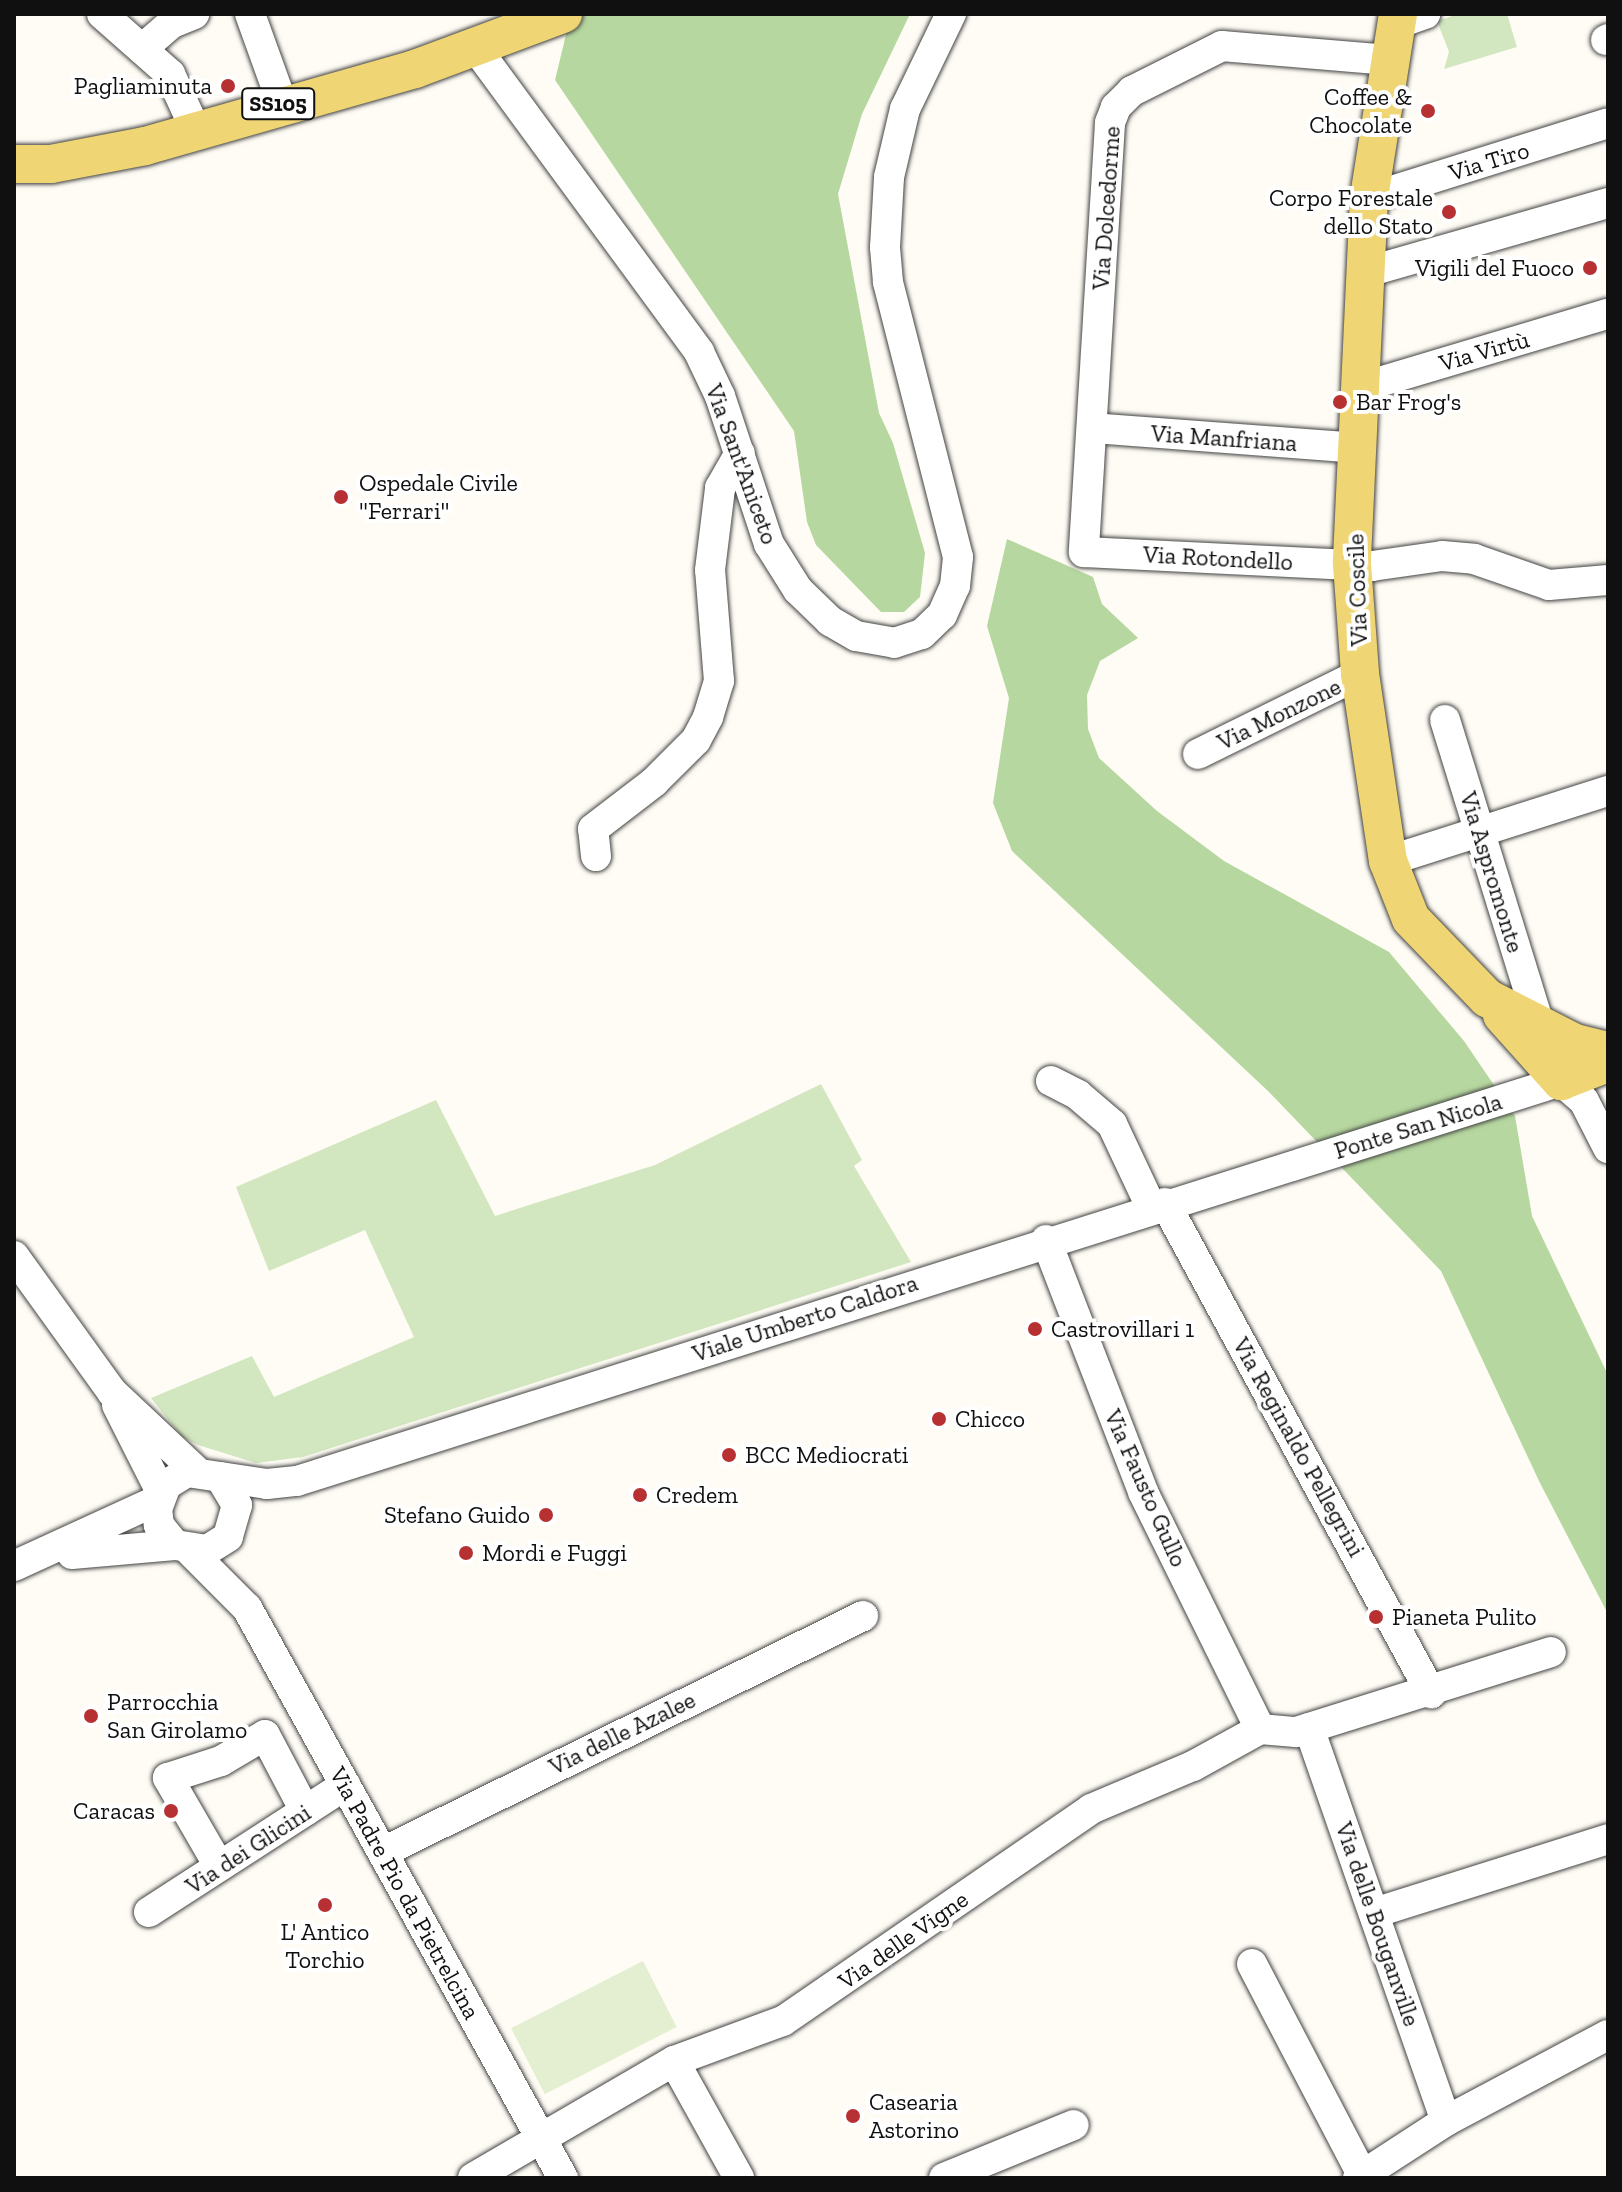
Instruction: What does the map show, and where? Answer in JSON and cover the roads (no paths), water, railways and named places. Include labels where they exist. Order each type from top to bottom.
[{"type":"main road","name":"SS105","points":[[14,181],[51,164],[196,131],[282,103],[415,69],[563,14]]},
{"type":"main road","name":"Via Coscile","points":[[1402,28],[1369,198],[1352,564],[1360,674],[1388,861],[1411,919],[1487,998],[1575,1043],[1608,1051]]},
{"type":"main road","name":"SS105","points":[[14,164],[51,164]]},
{"type":"main road","points":[[1487,998],[1561,1081],[1608,1063]]},
{"type":"street","points":[[102,14],[176,83],[196,131]]},
{"type":"street","points":[[142,49],[172,23],[194,14]]},
{"type":"street","points":[[250,14],[282,103]]},
{"type":"street","name":"Via Sant'Aniceto","points":[[488,40],[699,352],[740,453],[769,544],[798,590],[830,621],[856,636],[894,643],[922,634],[942,615],[955,586],[958,557],[888,282],[885,224],[889,177],[905,109],[951,14]]},
{"type":"street","name":"Via Dolcedorme","points":[[1084,552],[1110,123],[1116,107],[1132,91],[1222,46],[1402,28]]},
{"type":"street","name":"Via Tiro","points":[[1369,198],[1608,123]]},
{"type":"street","points":[[1367,272],[1608,203]]},
{"type":"street","name":"Via Virtù","points":[[1359,388],[1608,314]]},
{"type":"street","name":"Via Manfriana","points":[[1092,428],[1357,448]]},
{"type":"street","points":[[596,856],[593,829],[654,782],[696,740],[708,717],[719,681],[710,570],[720,488],[740,453]]},
{"type":"street","name":"Via Rotondello","points":[[1084,552],[1352,564],[1442,556],[1474,559],[1549,585],[1608,580]]},
{"type":"street","name":"Via Monzone","points":[[1198,754],[1360,674]]},
{"type":"street","name":"Via Aspromonte","points":[[1445,720],[1539,1023]]},
{"type":"street","points":[[1388,861],[1608,791]]},
{"type":"street","name":"Via Reginaldo Pellegrini","points":[[1051,1081],[1078,1095],[1112,1124],[1431,1693]]},
{"type":"street","points":[[1561,1081],[1584,1101],[1608,1148]]},
{"type":"street","name":"Ponte San Nicola","points":[[1315,1157],[1561,1081]]},
{"type":"street","name":"Viale Umberto Caldora","points":[[234,1526],[297,1481],[1046,1240],[1315,1157]]},
{"type":"street","name":"Via Fausto Gullo","points":[[1046,1240],[1143,1492],[1260,1729]]},
{"type":"street","points":[[14,1256],[112,1392],[160,1496],[159,1525],[183,1548]]},
{"type":"street","points":[[26,1562],[128,1545],[215,1547],[234,1526],[235,1497],[112,1392]]},
{"type":"street","points":[[26,1562],[160,1496],[172,1479],[208,1474]]},
{"type":"street","name":"Viale Umberto Caldora","points":[[208,1474],[297,1481]]},
{"type":"street","name":"Via Padre Pio da Pietrelcina","points":[[234,1526],[234,1565],[247,1608],[563,2178]]},
{"type":"street","name":"Via Padre Pio da Pietrelcina","points":[[183,1548],[247,1608]]},
{"type":"street","name":"Via delle Azalee","points":[[383,1852],[863,1616]]},
{"type":"street","points":[[1260,1729],[1309,1728],[1431,1693],[1551,1652]]},
{"type":"street","name":"Via delle Bouganville","points":[[1309,1728],[1446,2121]]},
{"type":"street","name":"Via delle Vigne","points":[[473,2178],[674,2061],[783,2021],[1091,1809],[1193,1766],[1260,1729]]},
{"type":"street","points":[[219,1866],[168,1778],[221,1761],[265,1735],[305,1811]]},
{"type":"street","name":"Via dei Glicini","points":[[149,1912],[345,1785]]},
{"type":"street","points":[[1374,1913],[1608,1839]]},
{"type":"street","points":[[1252,1964],[1362,2177],[1446,2121],[1608,2035]]},
{"type":"street","points":[[674,2061],[739,2178]]},
{"type":"street","points":[[944,2178],[1074,2125]]},
{"type":"place","name":"Pagliaminuta","points":[[228,86]]},
{"type":"place","name":"Coffee & Chocolate","points":[[1428,111]]},
{"type":"place","name":"Corpo Forestale dello Stato","points":[[1449,212]]},
{"type":"place","name":"Vigili del Fuoco","points":[[1590,268]]},
{"type":"place","name":"Bar Frog's","points":[[1340,402]]},
{"type":"place","name":"Ospedale Civile \"Ferrari\"","points":[[341,497]]},
{"type":"place","name":"Castrovillari 1","points":[[1035,1329]]},
{"type":"place","name":"Chicco","points":[[939,1419]]},
{"type":"place","name":"BCC Mediocrati","points":[[729,1455]]},
{"type":"place","name":"Credem","points":[[640,1495]]},
{"type":"place","name":"Stefano Guido","points":[[546,1515]]},
{"type":"place","name":"Mordi e Fuggi","points":[[466,1553]]},
{"type":"place","name":"Pianeta Pulito","points":[[1376,1617]]},
{"type":"place","name":"Parrocchia San Girolamo","points":[[91,1716]]},
{"type":"place","name":"Caracas","points":[[171,1811]]},
{"type":"place","name":"L' Antico Torchio","points":[[325,1905]]},
{"type":"place","name":"Casearia Astorino","points":[[853,2116]]}]
